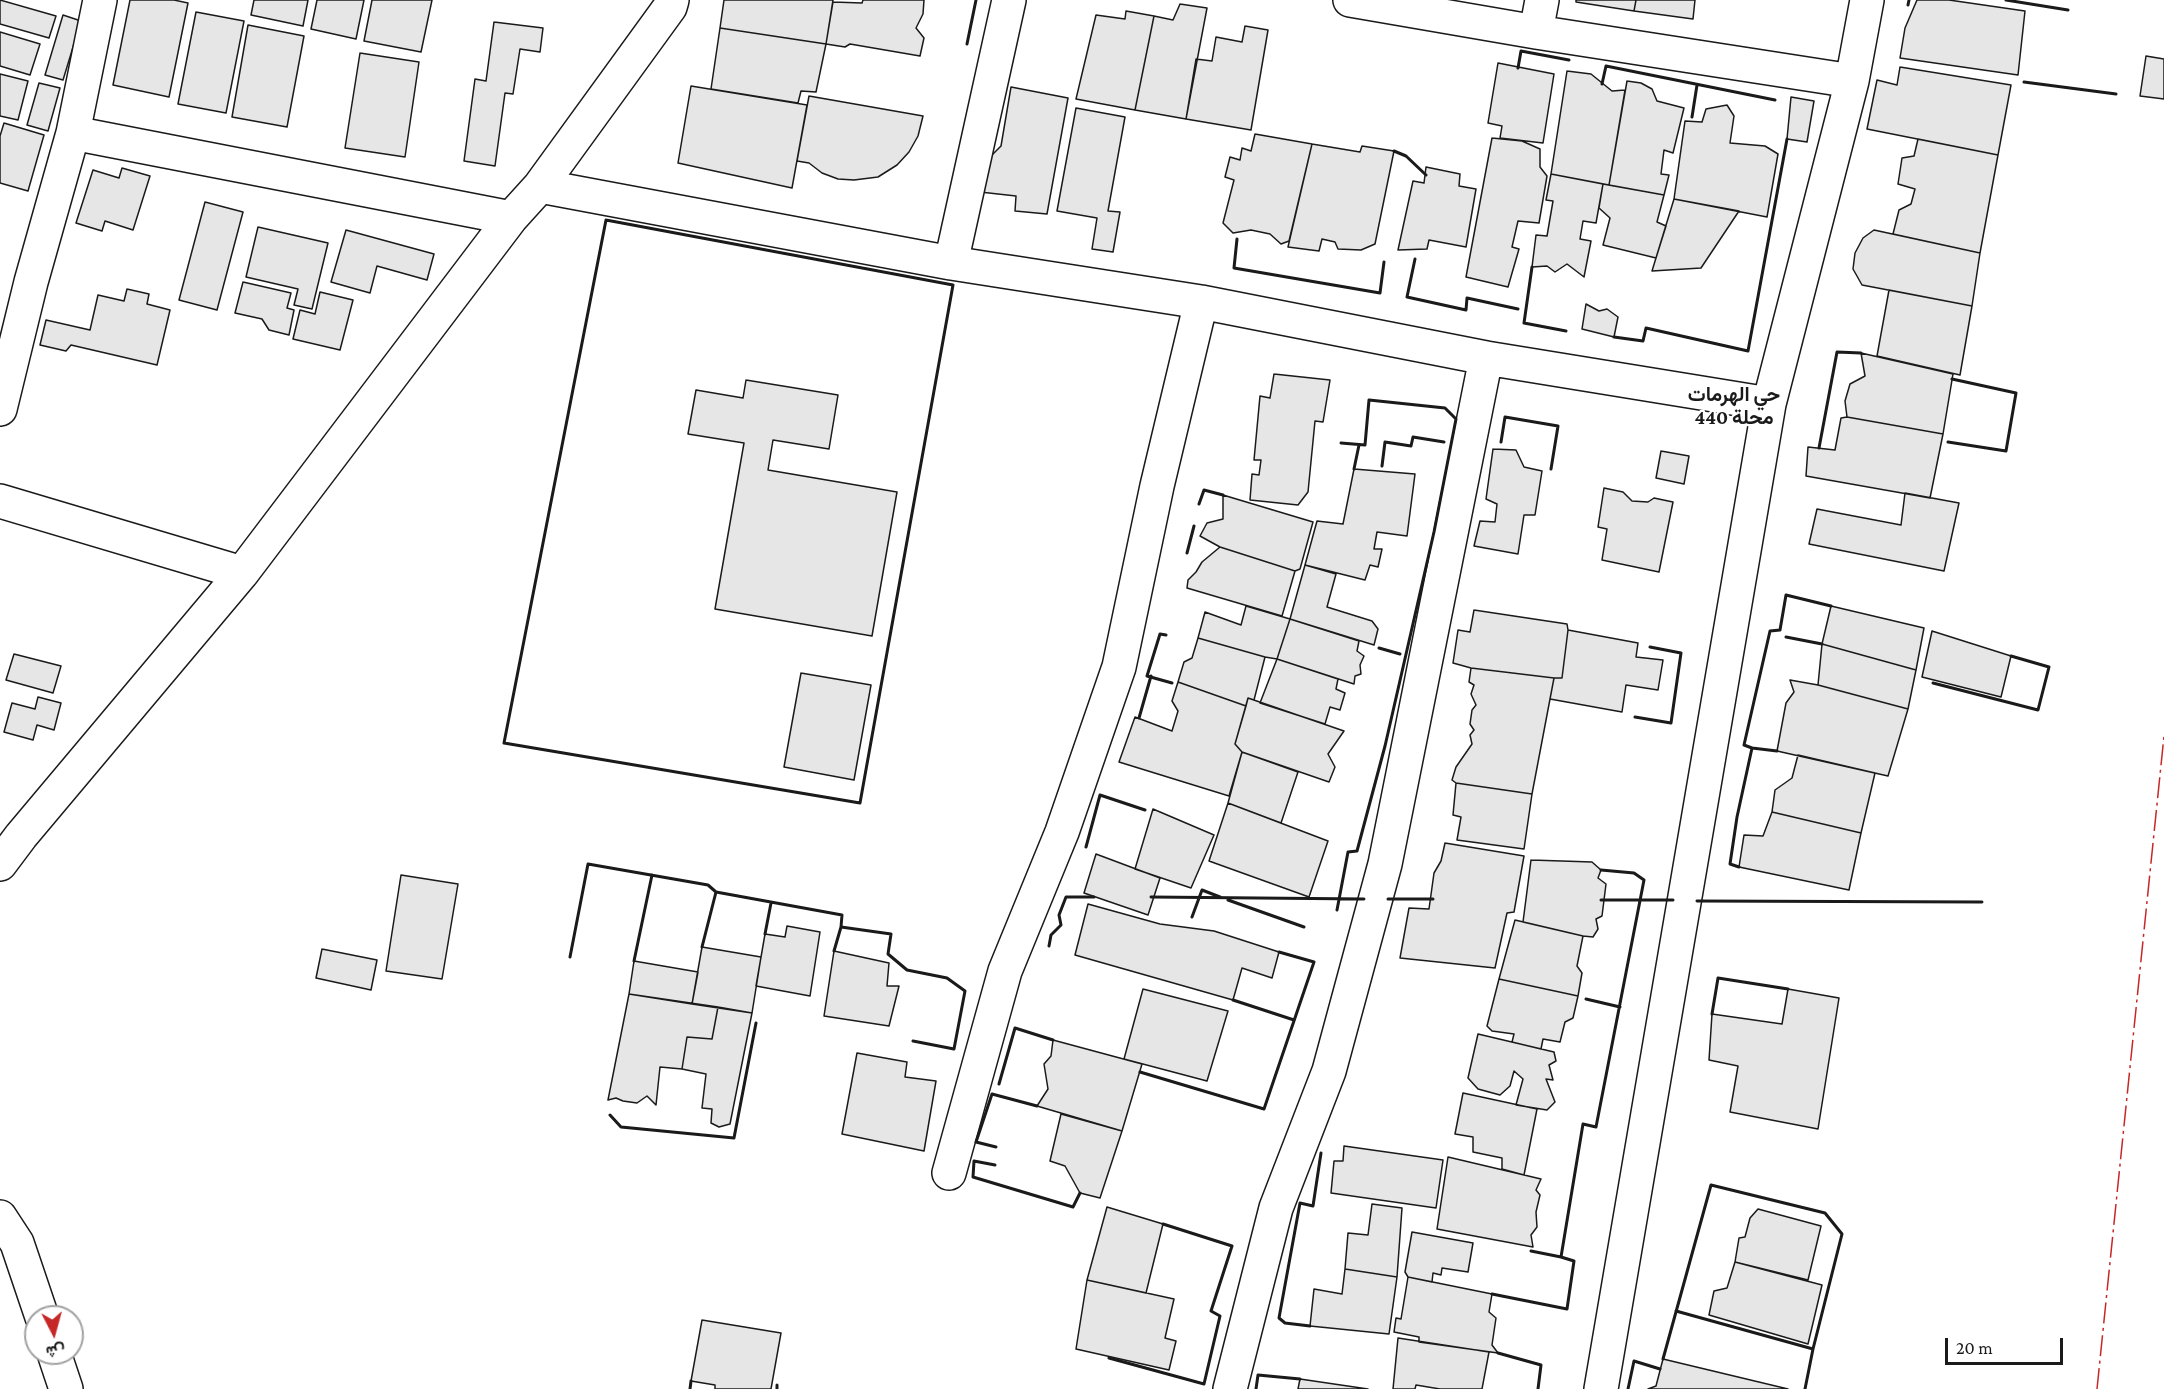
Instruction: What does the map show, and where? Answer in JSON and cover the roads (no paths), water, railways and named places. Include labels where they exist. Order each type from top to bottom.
[{"type":"street","points":[[0,409],[31,282],[73,133],[100,0]]},
{"type":"street","points":[[0,864],[11,833],[242,573],[511,218],[540,186],[670,7],[672,0]]},
{"type":"street","points":[[951,263],[1009,0]]},
{"type":"street","points":[[1350,0],[1536,32],[1852,81]]},
{"type":"street","points":[[1536,32],[1542,0]]},
{"type":"street","points":[[1601,1389],[1769,404],[1852,81],[1867,0]]},
{"type":"street","points":[[73,133],[511,218]]},
{"type":"street","points":[[540,186],[951,263],[1201,302],[1485,358],[1769,404]]},
{"type":"street","points":[[949,1173],[1005,971],[1062,832],[1119,667],[1157,486],[1201,302]]},
{"type":"street","points":[[1230,1389],[1276,1208],[1329,1071],[1385,864],[1485,358]]},
{"type":"street","points":[[0,501],[242,573]]},
{"type":"street","points":[[0,1217],[17,1243],[38,1305]]},
{"type":"street","points":[[58,1365],[66,1389]]},
{"type":"district","name":"حي الهرمات محلة 440","points":[[1734,406]]}]
